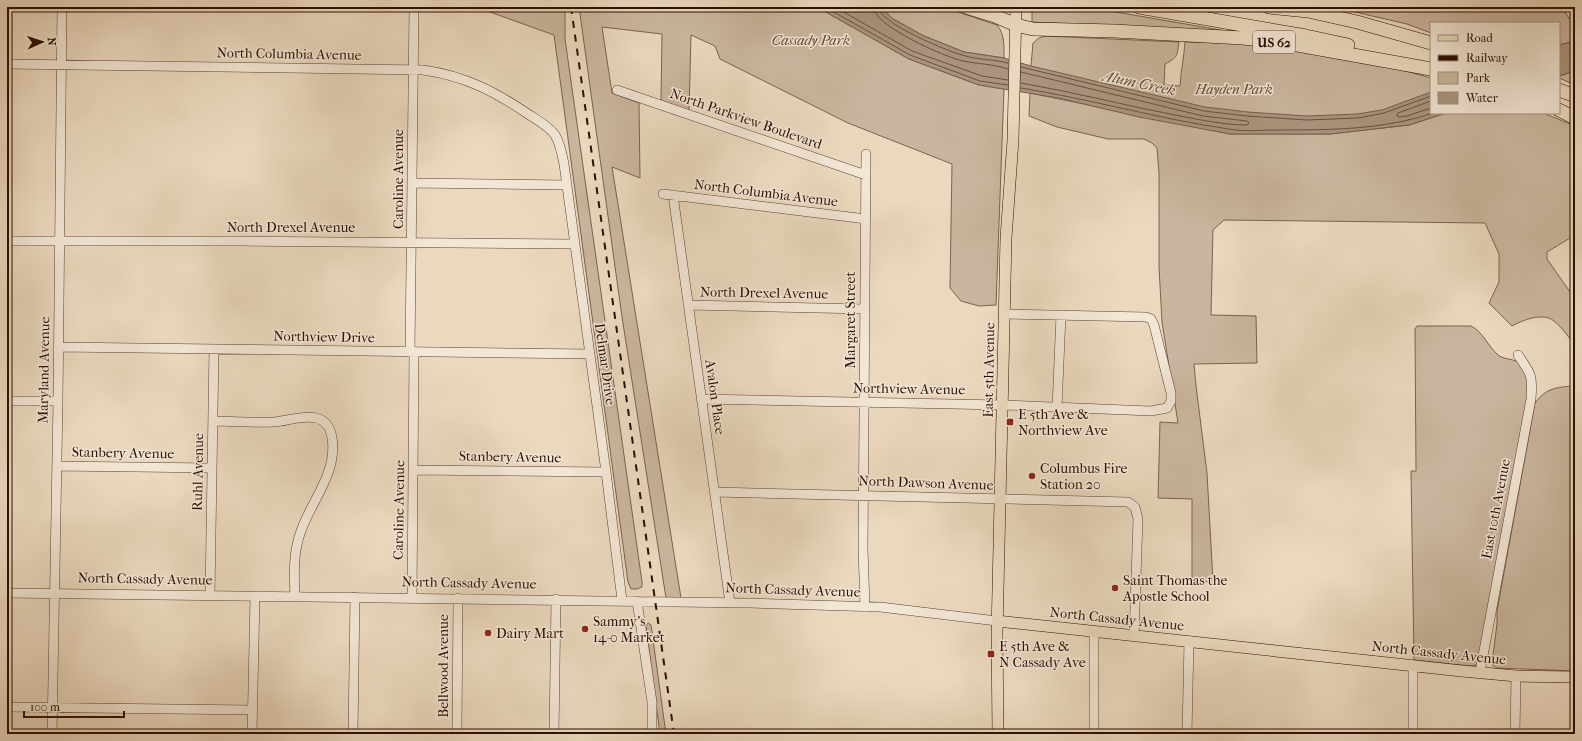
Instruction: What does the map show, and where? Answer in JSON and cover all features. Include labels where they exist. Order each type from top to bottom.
[{"type":"highway","points":[[966,7],[995,16],[1016,25]]},
{"type":"highway","points":[[1139,7],[1306,36],[1378,52],[1430,68]]},
{"type":"highway","points":[[1269,7],[1302,9],[1357,22],[1430,43]]},
{"type":"highway","name":"US 62","points":[[1016,25],[1033,29],[1114,31],[1243,38],[1292,44],[1430,68]]},
{"type":"highway","points":[[1560,90],[1575,96]]},
{"type":"highway","points":[[1560,110],[1575,118]]},
{"type":"main road","name":"East 5th Avenue","points":[[998,734],[997,621],[1006,238],[1013,121],[1016,7]]},
{"type":"main road","name":"North Cassady Avenue","points":[[997,621],[1516,676],[1575,677]]},
{"type":"street","name":"Maryland Avenue","points":[[52,734],[59,347],[62,7]]},
{"type":"street","name":"Caroline Avenue","points":[[412,598],[414,470],[412,183],[414,7]]},
{"type":"street","name":"North Columbia Avenue","points":[[7,64],[413,69],[438,72],[477,84],[499,95],[554,133]]},
{"type":"street","name":"North Parkview Boulevard","points":[[617,90],[866,175]]},
{"type":"street","name":"Delmar Drive","points":[[554,133],[561,148],[567,185],[622,600]]},
{"type":"street","name":"Margaret Street","points":[[865,607],[863,495],[866,154]]},
{"type":"street","points":[[412,183],[567,185]]},
{"type":"street","name":"North Columbia Avenue","points":[[663,194],[866,219]]},
{"type":"street","name":"Avalon Place","points":[[673,195],[730,603]]},
{"type":"street","name":"North Drexel Avenue","points":[[7,241],[575,244]]},
{"type":"street","name":"North Drexel Avenue","points":[[688,305],[864,309]]},
{"type":"street","points":[[1005,314],[1061,315],[1057,408]]},
{"type":"street","name":"Northview Avenue","points":[[701,399],[1003,405],[1151,411],[1167,408],[1171,401],[1171,393],[1156,330],[1150,319],[1142,317],[1061,315]]},
{"type":"street","name":"Northview Drive","points":[[59,347],[590,354]]},
{"type":"street","name":"Ruhl Avenue","points":[[210,595],[214,350]]},
{"type":"street","name":"East 10th Avenue","points":[[1480,672],[1531,399],[1532,383],[1530,371],[1518,355]]},
{"type":"street","points":[[7,401],[58,401]]},
{"type":"street","points":[[213,421],[273,422],[315,418],[325,422],[329,427],[332,438],[332,459],[328,473],[301,531],[294,560],[295,596]]},
{"type":"street","name":"Stanbery Avenue","points":[[57,466],[212,468]]},
{"type":"street","name":"Stanbery Avenue","points":[[414,470],[606,472]]},
{"type":"street","name":"North Dawson Avenue","points":[[715,492],[1128,502],[1135,506],[1138,519],[1134,636]]},
{"type":"street","name":"North Cassady Avenue","points":[[7,593],[622,600],[730,603],[865,607],[917,611],[997,621]]},
{"type":"street","points":[[252,734],[254,596]]},
{"type":"street","points":[[353,734],[355,597]]},
{"type":"street","name":"Bellwood Avenue","points":[[457,734],[458,598]]},
{"type":"street","points":[[554,734],[556,600]]},
{"type":"street","points":[[637,601],[652,702],[652,734]]},
{"type":"street","points":[[1094,632],[1094,734]]},
{"type":"street","points":[[1187,734],[1189,641]]},
{"type":"street","points":[[1413,666],[1413,734]]},
{"type":"street","points":[[1515,734],[1516,676]]},
{"type":"street","points":[[7,707],[252,710]]},
{"type":"green space","points":[[476,7],[565,7],[565,39],[642,582],[642,587],[637,589],[631,589],[628,582],[554,35]]},
{"type":"green space","name":"Cassady Park","points":[[579,7],[817,7],[909,59],[979,85],[1004,89],[996,305],[979,306],[961,301],[950,288],[952,164],[848,123],[720,59],[715,46],[691,35],[689,111],[661,102],[662,34],[602,27],[612,93],[639,103],[640,178],[612,167],[681,598],[666,598],[622,317]]},
{"type":"green space","points":[[880,7],[943,7],[997,25],[1003,36],[1004,58],[964,52],[924,36],[893,19]]},
{"type":"green space","points":[[1032,7],[1087,7],[1232,32],[1032,22]]},
{"type":"green space","points":[[1333,7],[1562,7],[1575,27],[1575,41],[1560,45],[1560,22],[1430,22],[1430,33],[1407,24]]},
{"type":"green space","name":"Hayden Park","points":[[1045,36],[1179,42],[1176,56],[1165,64],[1164,85],[1180,86],[1185,42],[1233,43],[1272,46],[1341,56],[1430,78],[1430,107],[1382,121],[1228,118],[1030,76],[1033,43],[1039,38]]},
{"type":"green space","points":[[1575,71],[1575,85],[1560,78],[1560,76]]},
{"type":"green space","points":[[1030,93],[1230,134],[1330,134],[1409,125],[1443,114],[1545,114],[1575,126],[1575,235],[1547,252],[1547,259],[1575,299],[1575,345],[1560,326],[1549,318],[1533,318],[1512,326],[1489,303],[1499,282],[1499,254],[1485,223],[1224,220],[1213,230],[1211,315],[1256,316],[1257,363],[1194,364],[1207,473],[1213,582],[1192,581],[1192,499],[1158,498],[1160,422],[1178,423],[1162,322],[1159,267],[1159,173],[1157,148],[1152,143],[1144,139],[1108,139],[1057,127],[1029,116]]},
{"type":"green space","points":[[1417,326],[1471,326],[1482,335],[1499,356],[1521,364],[1526,372],[1528,381],[1530,394],[1480,661],[1476,665],[1470,666],[1414,660],[1411,471],[1416,471],[1415,329]]},
{"type":"green space","points":[[1575,386],[1575,671],[1497,668],[1493,666],[1492,663],[1497,624],[1497,611],[1535,403],[1543,394],[1552,389]]},
{"type":"green space","points":[[648,623],[651,625],[666,734],[660,734],[646,626]]},
{"type":"water","points":[[817,7],[880,7],[893,19],[924,36],[964,52],[1004,58],[1031,66],[1205,107],[1248,112],[1307,116],[1357,114],[1382,110],[1430,92],[1430,114],[1443,114],[1409,125],[1330,134],[1230,134],[1139,117],[1059,98],[979,85],[909,59]]},
{"type":"water","points":[[1575,41],[1575,71],[1560,76],[1560,45]]},
{"type":"railway","points":[[571,7],[674,734]]},
{"type":"place","name":"E 5th Ave & Northview Ave","points":[[1010,422]]},
{"type":"place","name":"Columbus Fire Station 20","points":[[1032,476]]},
{"type":"place","name":"Saint Thomas the Apostle School","points":[[1115,588]]},
{"type":"place","name":"Sammy's 14-0 Market","points":[[585,629]]},
{"type":"place","name":"Dairy Mart","points":[[488,633]]},
{"type":"place","name":"E 5th Ave & N Cassady Ave","points":[[991,654]]},
{"type":"water label","name":"Alum Creek","points":[[1139,83]]}]
